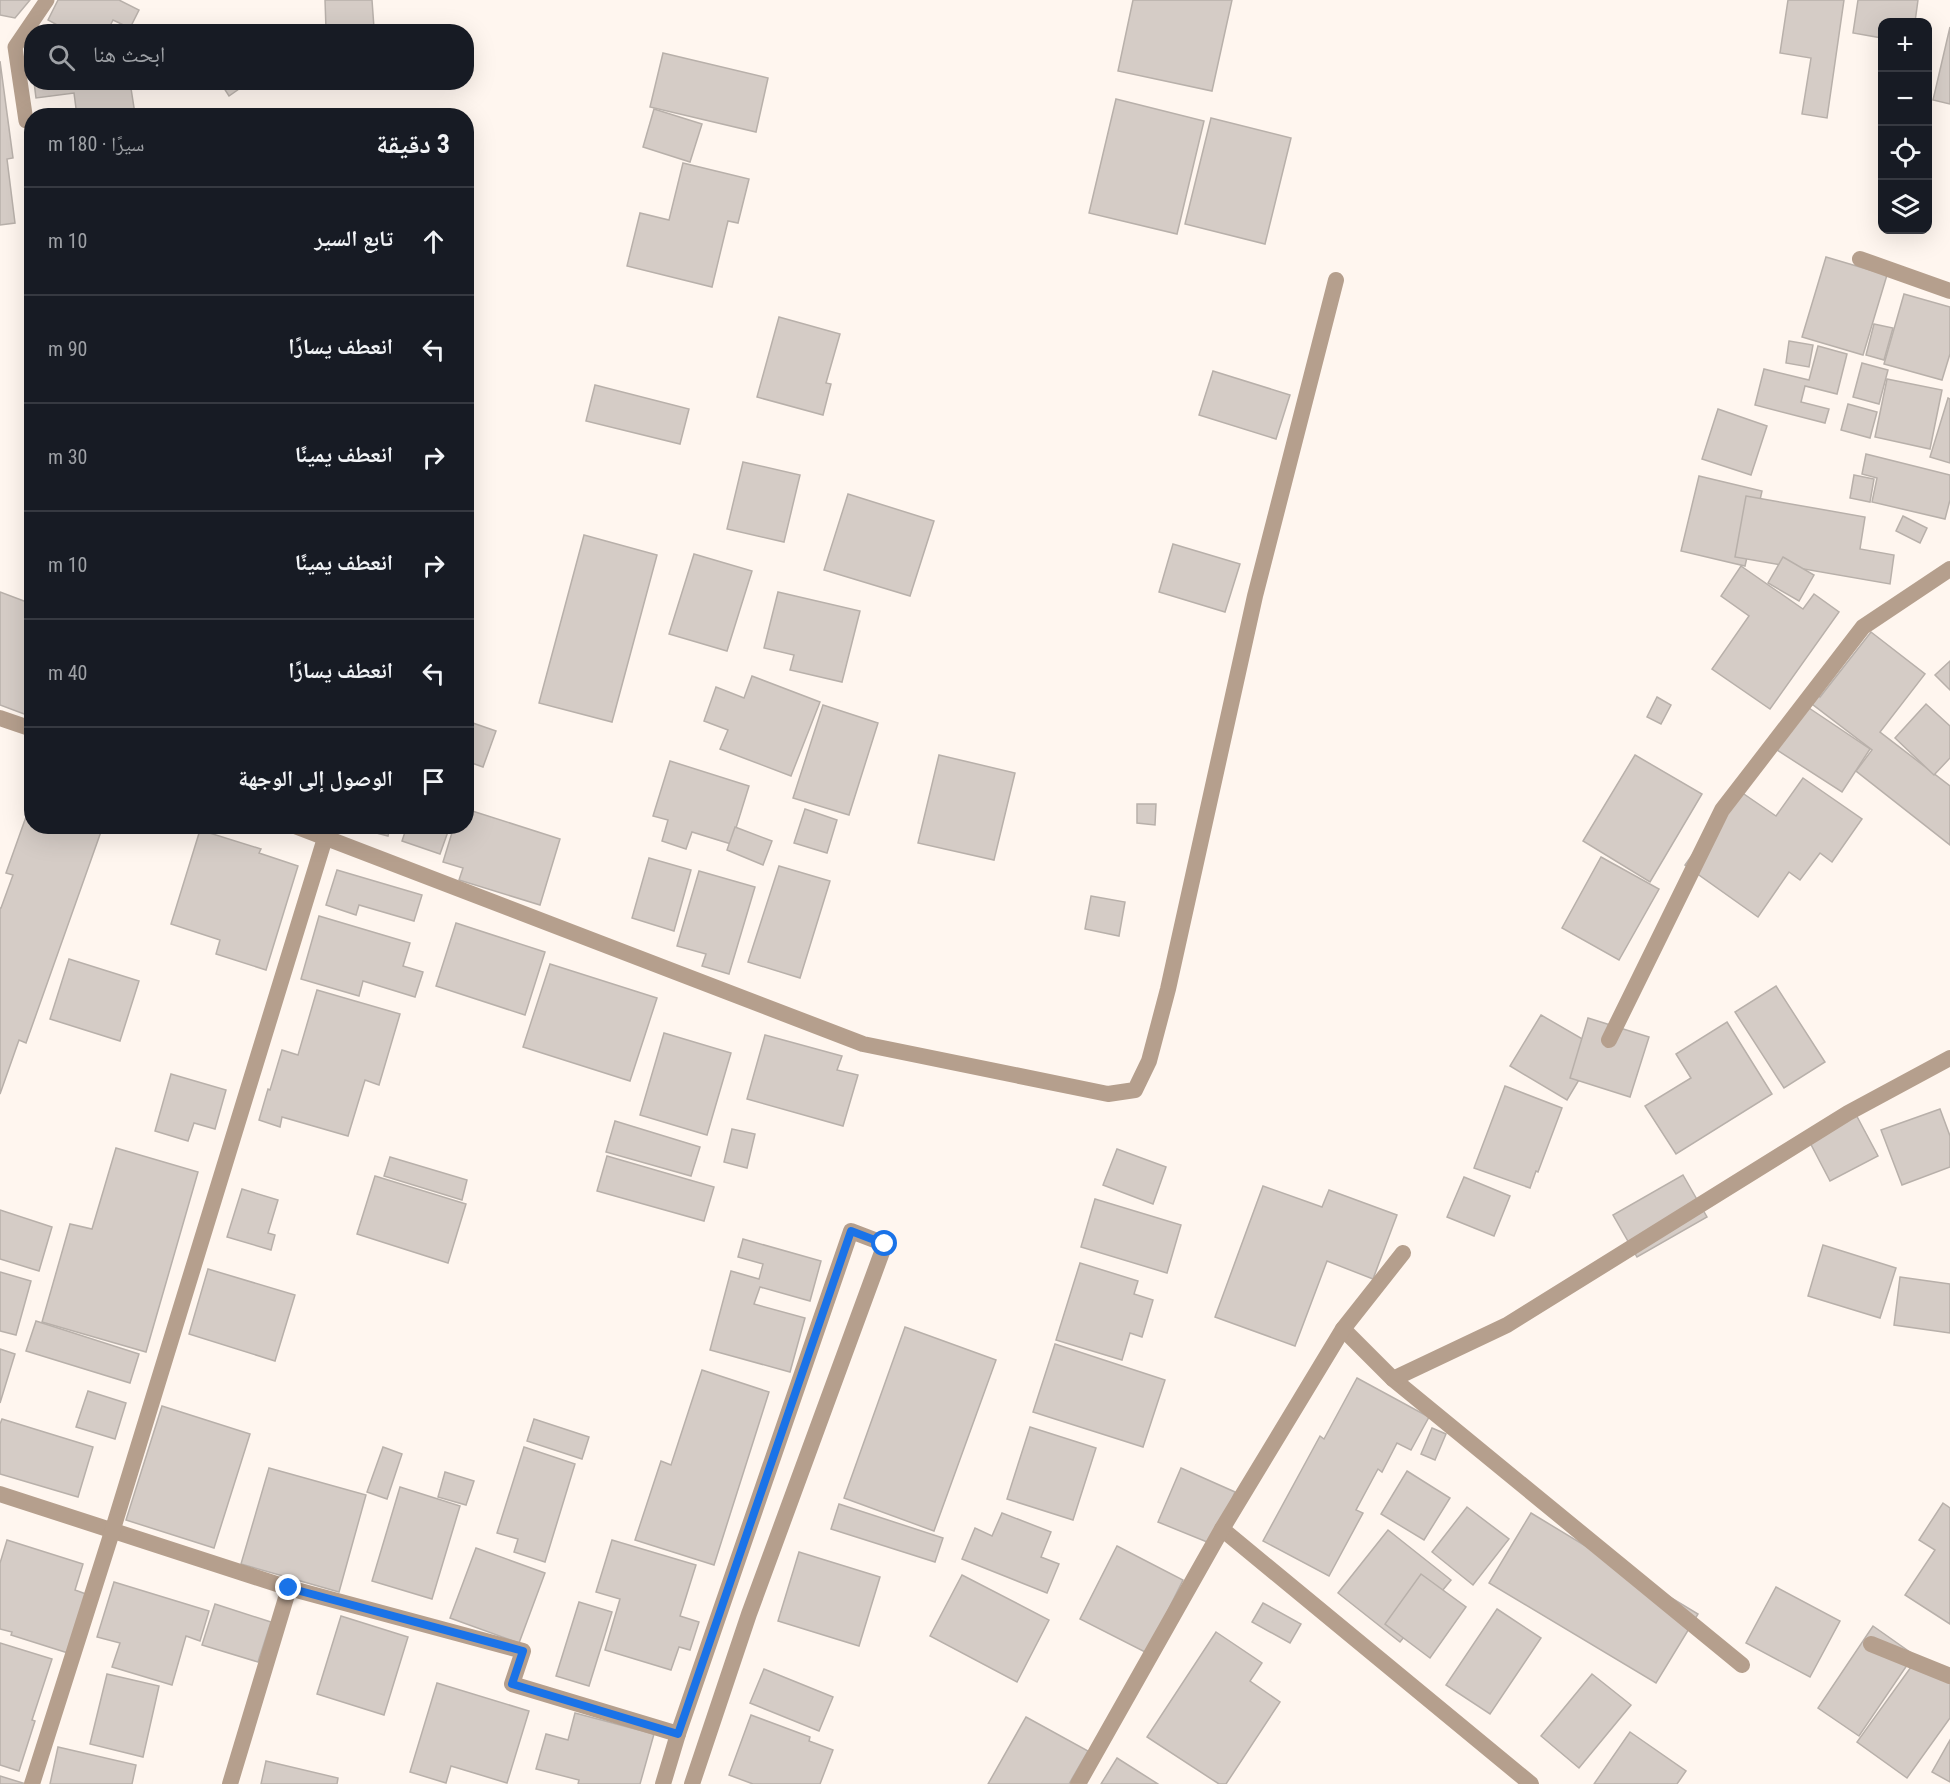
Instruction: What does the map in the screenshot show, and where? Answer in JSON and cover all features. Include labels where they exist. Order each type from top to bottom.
[{"type":"street","points":[[1860,259],[1950,291]]},
{"type":"street","points":[[315,834],[863,1044],[1108,1094],[1135,1090],[1149,1061],[1168,989],[1255,596],[1336,280]]},
{"type":"street","points":[[1609,1040],[1722,810],[1863,627],[1950,569]]},
{"type":"street","points":[[0,718],[24,726]]},
{"type":"street","points":[[32,1784],[112,1532],[325,838]]},
{"type":"street","points":[[1393,1379],[1507,1325],[1848,1113],[1950,1058]]},
{"type":"street","points":[[663,1784],[678,1734],[851,1231],[885,1244],[749,1614],[692,1784]]},
{"type":"street","points":[[1078,1784],[1222,1529],[1343,1329],[1403,1253]]},
{"type":"street","points":[[1343,1329],[1393,1379],[1742,1665]]},
{"type":"street","points":[[0,1494],[289,1588],[523,1651],[512,1684],[678,1734]]},
{"type":"street","points":[[1222,1529],[1531,1784]]},
{"type":"street","points":[[230,1784],[289,1588]]},
{"type":"street","points":[[1871,1644],[1950,1677]]},
{"type":"lane","points":[[31,24],[47,0]]},
{"type":"lane","points":[[24,34],[15,47],[24,108]]},
{"type":"building","points":[[0,0],[30,0],[15,18],[0,15]]},
{"type":"building","points":[[58,0],[119,0],[139,10],[132,24],[122,24],[113,20],[111,24],[55,24],[48,20]]},
{"type":"building","points":[[325,0],[372,0],[374,24],[326,24]]},
{"type":"building","points":[[1133,0],[1232,0],[1212,91],[1118,71]]},
{"type":"building","points":[[1788,0],[1844,0],[1827,118],[1802,114],[1811,58],[1780,53]]},
{"type":"building","points":[[1858,0],[1918,0],[1916,18],[1878,18],[1878,37],[1853,33]]},
{"type":"building","points":[[1950,27],[1950,104],[1933,100]]},
{"type":"building","points":[[663,53],[768,78],[756,132],[650,107]]},
{"type":"building","points":[[0,61],[13,158],[7,159],[15,223],[0,225]]},
{"type":"building","points":[[35,90],[131,90],[134,108],[76,108],[74,93],[36,98]]},
{"type":"building","points":[[225,90],[238,90],[229,96]]},
{"type":"building","points":[[1116,99],[1204,121],[1177,234],[1089,213]]},
{"type":"building","points":[[654,109],[702,124],[690,162],[643,147]]},
{"type":"building","points":[[1211,118],[1291,138],[1265,244],[1185,224]]},
{"type":"building","points":[[683,163],[749,179],[738,223],[728,221],[712,287],[627,266],[640,213],[669,220]]},
{"type":"building","points":[[1826,257],[1887,275],[1863,355],[1802,337]]},
{"type":"building","points":[[1904,294],[1950,307],[1950,354],[1942,380],[1884,364]]},
{"type":"building","points":[[779,317],[840,334],[826,383],[831,384],[823,415],[757,397]]},
{"type":"building","points":[[1874,324],[1893,328],[1884,360],[1866,355]]},
{"type":"building","points":[[1789,341],[1813,345],[1809,367],[1786,363]]},
{"type":"building","points":[[1818,346],[1847,354],[1837,394],[1805,386],[1801,402],[1829,409],[1825,423],[1755,405],[1764,369],[1809,380]]},
{"type":"building","points":[[1862,363],[1888,370],[1879,404],[1853,397]]},
{"type":"building","points":[[1213,371],[1290,395],[1276,439],[1199,415]]},
{"type":"building","points":[[1887,379],[1942,390],[1930,449],[1875,437]]},
{"type":"building","points":[[595,385],[689,409],[680,444],[586,421]]},
{"type":"building","points":[[1948,398],[1950,399],[1950,463],[1930,457]]},
{"type":"building","points":[[1848,404],[1877,412],[1870,438],[1841,430]]},
{"type":"building","points":[[1718,409],[1767,426],[1751,475],[1702,459]]},
{"type":"building","points":[[1866,454],[1950,475],[1950,500],[1945,519],[1872,502],[1877,478],[1862,474]]},
{"type":"building","points":[[743,462],[800,475],[784,542],[727,529]]},
{"type":"building","points":[[1854,475],[1874,479],[1870,502],[1850,498]]},
{"type":"building","points":[[1699,476],[1762,491],[1745,566],[1681,551]]},
{"type":"building","points":[[848,494],[934,521],[910,596],[824,570]]},
{"type":"building","points":[[1746,496],[1865,517],[1860,549],[1894,555],[1890,584],[1735,557]]},
{"type":"building","points":[[1903,516],[1927,528],[1920,543],[1896,531]]},
{"type":"building","points":[[584,535],[657,555],[612,722],[539,703]]},
{"type":"building","points":[[1173,544],[1240,564],[1225,612],[1159,592]]},
{"type":"building","points":[[694,554],[752,571],[727,651],[669,634]]},
{"type":"building","points":[[1783,557],[1814,575],[1799,601],[1768,583]]},
{"type":"building","points":[[1741,566],[1803,609],[1814,594],[1839,612],[1770,709],[1712,669],[1749,616],[1721,596]]},
{"type":"building","points":[[0,592],[24,601],[24,714],[0,705]]},
{"type":"building","points":[[778,592],[860,611],[842,682],[790,670],[794,655],[764,648]]},
{"type":"building","points":[[1871,632],[1925,674],[1880,732],[1950,786],[1950,845],[1856,771],[1872,750],[1812,704]]},
{"type":"building","points":[[1950,661],[1950,690],[1935,675]]},
{"type":"building","points":[[752,676],[820,702],[791,776],[720,749],[728,730],[704,721],[716,687],[744,698]]},
{"type":"building","points":[[1657,697],[1671,705],[1661,724],[1647,717]]},
{"type":"building","points":[[1926,704],[1950,726],[1950,758],[1934,775],[1895,738]]},
{"type":"building","points":[[823,705],[878,723],[849,815],[793,798]]},
{"type":"building","points":[[1806,706],[1870,749],[1842,792],[1777,750]]},
{"type":"building","points":[[474,723],[496,731],[483,767],[474,764]]},
{"type":"building","points":[[939,755],[1015,773],[994,860],[918,843]]},
{"type":"building","points":[[1635,755],[1702,794],[1650,882],[1583,841]]},
{"type":"building","points":[[670,761],[749,786],[731,844],[692,832],[686,849],[662,841],[668,820],[653,816]]},
{"type":"building","points":[[1803,778],[1862,819],[1832,862],[1820,853],[1800,880],[1789,872],[1758,917],[1685,865],[1738,790],[1776,816]]},
{"type":"building","points":[[1137,804],[1156,804],[1155,825],[1137,823]]},
{"type":"building","points":[[805,809],[837,820],[827,853],[794,843]]},
{"type":"building","points":[[474,812],[560,839],[540,905],[459,880],[463,868],[443,862],[452,834],[474,834]]},
{"type":"building","points":[[24,822],[24,834],[100,834],[26,1043],[19,1040],[0,1094],[0,908],[13,875],[6,873]]},
{"type":"building","points":[[735,827],[772,841],[763,865],[727,850]]},
{"type":"building","points":[[199,834],[213,834],[261,849],[259,853],[298,866],[266,970],[216,954],[220,940],[171,924]]},
{"type":"building","points":[[404,834],[447,834],[440,854],[402,841]]},
{"type":"building","points":[[1601,857],[1659,889],[1619,960],[1562,928]]},
{"type":"building","points":[[649,858],[691,870],[674,931],[632,918]]},
{"type":"building","points":[[779,866],[830,881],[800,978],[748,962]]},
{"type":"building","points":[[337,870],[422,895],[414,921],[359,905],[356,915],[326,905]]},
{"type":"building","points":[[699,871],[755,887],[729,974],[702,966],[706,954],[677,946]]},
{"type":"building","points":[[1091,896],[1125,902],[1119,936],[1085,929]]},
{"type":"building","points":[[319,916],[410,943],[403,966],[423,972],[415,997],[363,981],[359,996],[301,979]]},
{"type":"building","points":[[456,923],[545,952],[525,1015],[436,986]]},
{"type":"building","points":[[69,959],[139,981],[120,1041],[50,1019]]},
{"type":"building","points":[[550,964],[657,998],[630,1081],[523,1047]]},
{"type":"building","points":[[1776,986],[1825,1062],[1784,1088],[1735,1012]]},
{"type":"building","points":[[317,990],[400,1014],[379,1085],[365,1080],[348,1136],[282,1117],[280,1127],[259,1120],[282,1050],[298,1055]]},
{"type":"building","points":[[1541,1015],[1598,1048],[1567,1100],[1510,1066]]},
{"type":"building","points":[[1588,1018],[1649,1037],[1630,1097],[1570,1078]]},
{"type":"building","points":[[1727,1022],[1772,1094],[1676,1154],[1645,1106],[1691,1078],[1676,1054]]},
{"type":"building","points":[[664,1033],[731,1053],[707,1135],[640,1115]]},
{"type":"building","points":[[765,1035],[842,1056],[837,1070],[858,1075],[843,1126],[747,1099]]},
{"type":"building","points":[[171,1074],[226,1090],[215,1129],[194,1123],[188,1141],[155,1131]]},
{"type":"building","points":[[1505,1086],[1562,1108],[1530,1188],[1474,1168]]},
{"type":"building","points":[[1853,1109],[1878,1156],[1830,1181],[1805,1133]]},
{"type":"building","points":[[1940,1109],[1950,1136],[1950,1167],[1902,1185],[1881,1130]]},
{"type":"building","points":[[615,1121],[700,1147],[691,1176],[606,1152]]},
{"type":"building","points":[[732,1129],[755,1134],[747,1168],[724,1162]]},
{"type":"building","points":[[116,1148],[198,1172],[146,1352],[42,1322],[70,1224],[92,1229]]},
{"type":"building","points":[[1117,1149],[1166,1167],[1153,1204],[1103,1185]]},
{"type":"building","points":[[607,1156],[714,1187],[704,1221],[597,1191]]},
{"type":"building","points":[[390,1157],[467,1180],[462,1200],[384,1176]]},
{"type":"building","points":[[1683,1175],[1707,1217],[1637,1257],[1613,1215]]},
{"type":"building","points":[[375,1176],[466,1204],[448,1263],[357,1234]]},
{"type":"building","points":[[1464,1177],[1510,1196],[1494,1236],[1447,1217]]},
{"type":"building","points":[[1263,1186],[1322,1207],[1329,1190],[1397,1215],[1373,1279],[1327,1261],[1295,1346],[1215,1317]]},
{"type":"building","points":[[242,1189],[278,1200],[268,1233],[275,1235],[271,1250],[227,1237]]},
{"type":"building","points":[[1095,1199],[1181,1225],[1167,1273],[1081,1247]]},
{"type":"building","points":[[0,1210],[52,1227],[39,1271],[0,1259]]},
{"type":"building","points":[[743,1239],[821,1261],[810,1301],[760,1287],[754,1304],[805,1318],[790,1372],[710,1350],[731,1271],[759,1279],[763,1264],[738,1257]]},
{"type":"building","points":[[1823,1245],[1896,1268],[1880,1318],[1808,1296]]},
{"type":"building","points":[[1080,1263],[1138,1281],[1134,1294],[1153,1300],[1142,1337],[1130,1333],[1122,1360],[1056,1340]]},
{"type":"building","points":[[208,1269],[295,1295],[275,1361],[189,1334]]},
{"type":"building","points":[[0,1272],[31,1281],[16,1335],[0,1331]]},
{"type":"building","points":[[1900,1277],[1950,1284],[1950,1333],[1894,1325]]},
{"type":"building","points":[[36,1321],[139,1354],[130,1383],[26,1351]]},
{"type":"building","points":[[905,1327],[996,1360],[934,1531],[844,1498]]},
{"type":"building","points":[[1055,1344],[1165,1380],[1143,1447],[1033,1412]]},
{"type":"building","points":[[0,1349],[15,1354],[0,1403]]},
{"type":"building","points":[[702,1370],[769,1392],[714,1565],[635,1540],[661,1461],[671,1465]]},
{"type":"building","points":[[1357,1378],[1429,1417],[1411,1450],[1397,1443],[1382,1472],[1378,1469],[1356,1510],[1363,1513],[1329,1576],[1263,1541],[1320,1436],[1324,1439]]},
{"type":"building","points":[[88,1391],[126,1403],[115,1439],[76,1427]]},
{"type":"building","points":[[162,1406],[250,1434],[214,1548],[126,1520]]},
{"type":"building","points":[[2,1419],[93,1447],[78,1497],[0,1474],[0,1424]]},
{"type":"building","points":[[534,1419],[589,1437],[582,1459],[527,1441]]},
{"type":"building","points":[[1030,1427],[1096,1448],[1073,1520],[1007,1499]]},
{"type":"building","points":[[1432,1428],[1446,1434],[1435,1460],[1421,1454]]},
{"type":"building","points":[[383,1447],[402,1454],[387,1499],[367,1492]]},
{"type":"building","points":[[524,1447],[575,1464],[545,1562],[514,1552],[518,1539],[497,1533]]},
{"type":"building","points":[[269,1468],[366,1495],[339,1592],[241,1564]]},
{"type":"building","points":[[1181,1468],[1235,1492],[1212,1544],[1158,1522]]},
{"type":"building","points":[[1407,1471],[1450,1498],[1424,1540],[1381,1514]]},
{"type":"building","points":[[445,1472],[474,1481],[466,1505],[438,1497]]},
{"type":"building","points":[[400,1487],[460,1506],[432,1599],[372,1581]]},
{"type":"building","points":[[1943,1503],[1950,1508],[1950,1624],[1905,1595],[1935,1550],[1919,1540]]},
{"type":"building","points":[[839,1504],[943,1538],[935,1562],[831,1529]]},
{"type":"building","points":[[1467,1507],[1509,1539],[1473,1585],[1432,1552]]},
{"type":"building","points":[[1002,1513],[1051,1532],[1041,1557],[1059,1564],[1047,1593],[962,1559],[975,1528],[992,1536]]},
{"type":"building","points":[[1531,1513],[1698,1614],[1656,1683],[1489,1583]]},
{"type":"building","points":[[1388,1530],[1451,1580],[1400,1642],[1338,1593]]},
{"type":"building","points":[[7,1540],[83,1564],[75,1590],[86,1594],[68,1653],[11,1635],[12,1632],[0,1629],[0,1563]]},
{"type":"building","points":[[612,1540],[696,1565],[680,1616],[699,1622],[690,1650],[679,1647],[671,1670],[605,1650],[620,1599],[596,1592]]},
{"type":"building","points":[[1117,1546],[1183,1580],[1147,1653],[1080,1619]]},
{"type":"building","points":[[476,1548],[545,1573],[519,1643],[450,1618]]},
{"type":"building","points":[[799,1552],[880,1577],[859,1646],[778,1621]]},
{"type":"building","points":[[1421,1574],[1466,1607],[1430,1658],[1385,1624]]},
{"type":"building","points":[[962,1575],[1049,1620],[1017,1682],[930,1636]]},
{"type":"building","points":[[114,1582],[209,1611],[200,1641],[186,1636],[172,1685],[112,1667],[120,1643],[97,1637]]},
{"type":"building","points":[[1776,1587],[1840,1621],[1810,1677],[1746,1643]]},
{"type":"building","points":[[579,1602],[612,1612],[589,1686],[556,1676]]},
{"type":"building","points":[[1263,1603],[1301,1624],[1290,1643],[1252,1622]]},
{"type":"building","points":[[215,1604],[271,1622],[258,1662],[202,1645]]},
{"type":"building","points":[[1497,1609],[1541,1638],[1490,1714],[1446,1685]]},
{"type":"building","points":[[341,1616],[408,1637],[384,1715],[317,1694]]},
{"type":"building","points":[[1873,1626],[1914,1655],[1859,1736],[1818,1708]]},
{"type":"building","points":[[1216,1632],[1262,1663],[1250,1681],[1280,1702],[1226,1784],[1219,1784],[1147,1737]]},
{"type":"building","points":[[0,1643],[52,1659],[32,1720],[35,1721],[19,1771],[0,1765]]},
{"type":"building","points":[[1916,1660],[1950,1684],[1950,1718],[1907,1778],[1857,1742]]},
{"type":"building","points":[[764,1669],[833,1697],[819,1731],[750,1703]]},
{"type":"building","points":[[107,1674],[159,1686],[143,1757],[90,1744]]},
{"type":"building","points":[[1592,1674],[1631,1705],[1579,1768],[1541,1736]]},
{"type":"building","points":[[437,1683],[529,1711],[507,1783],[451,1766],[446,1783],[410,1772]]},
{"type":"building","points":[[575,1713],[654,1734],[640,1784],[578,1784],[579,1780],[536,1769],[546,1734],[568,1740]]},
{"type":"building","points":[[751,1715],[810,1737],[809,1741],[833,1750],[820,1784],[753,1784],[729,1775]]},
{"type":"building","points":[[1026,1717],[1088,1751],[1069,1784],[988,1784]]},
{"type":"building","points":[[1630,1732],[1686,1771],[1677,1784],[1594,1784]]},
{"type":"building","points":[[1950,1740],[1950,1782],[1932,1772]]},
{"type":"building","points":[[58,1747],[136,1765],[132,1784],[50,1784]]},
{"type":"building","points":[[1117,1758],[1158,1784],[1101,1784]]},
{"type":"building","points":[[266,1761],[338,1778],[337,1784],[261,1784]]},
{"type":"building","points":[[0,1776],[26,1784],[0,1784]]},
{"type":"route","points":[[289,1588],[523,1651],[512,1684],[678,1734],[851,1231],[885,1244]]}]
